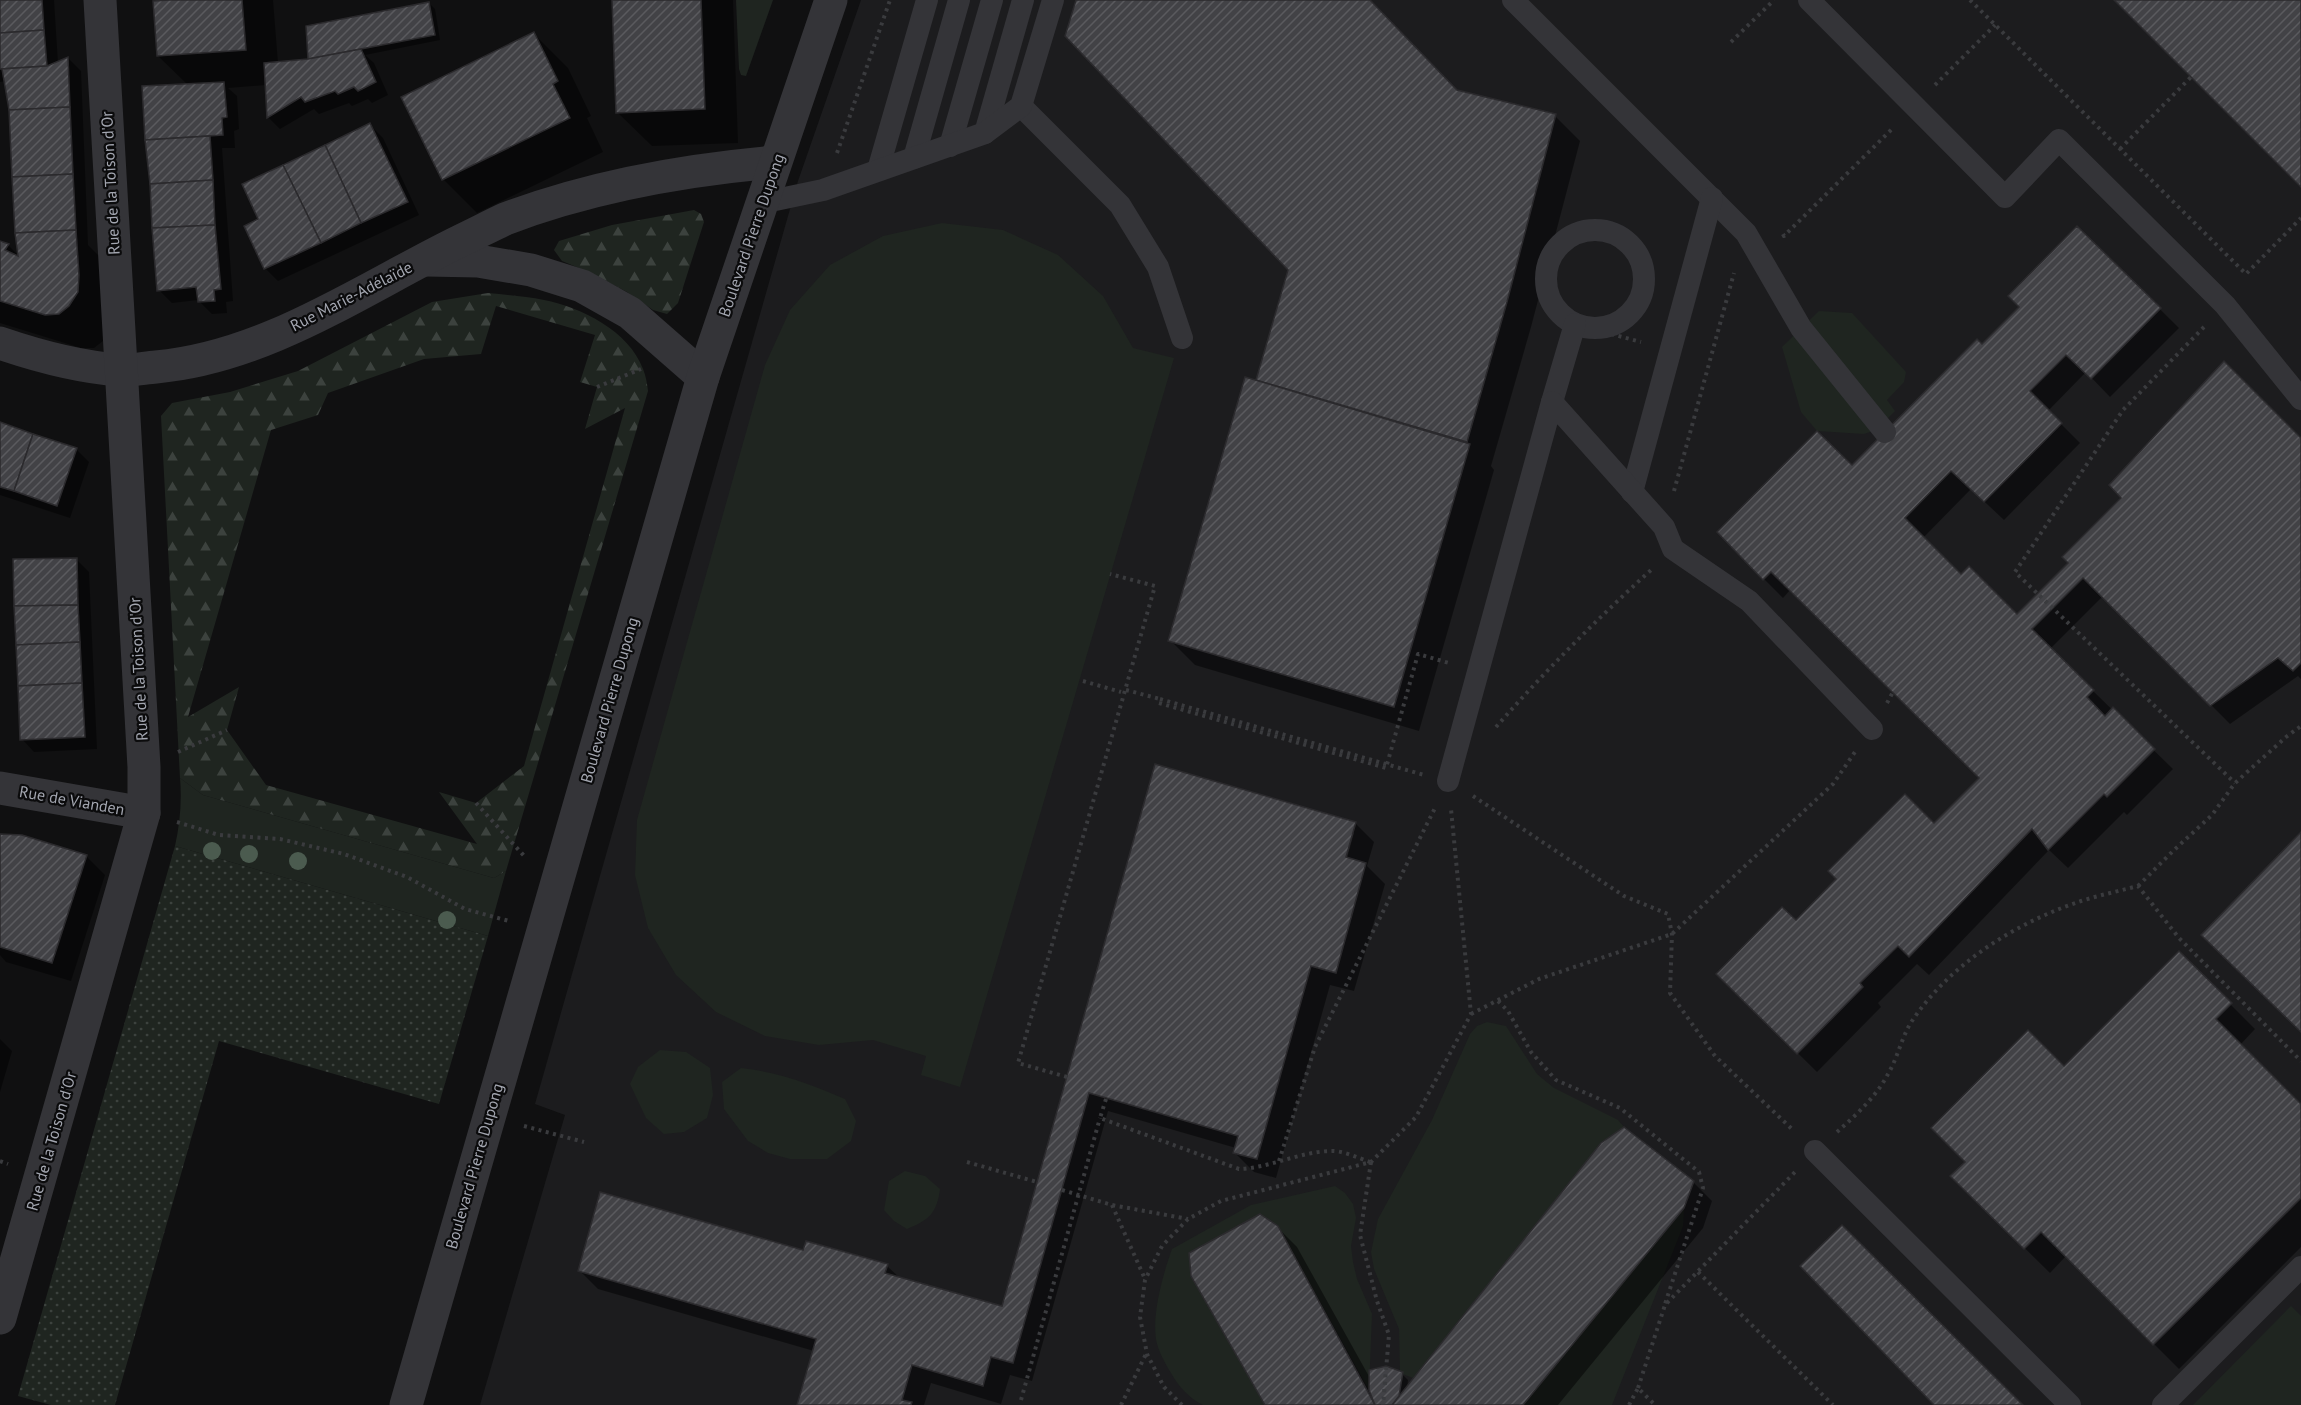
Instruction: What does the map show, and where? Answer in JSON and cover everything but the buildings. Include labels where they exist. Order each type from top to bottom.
[{"type":"street","name":"Rue de la Toison d'Or","points":[[0,1318],[144,813],[144,767],[100,0]]},
{"type":"street","name":"Boulevard Pierre Dupong","points":[[406,1405],[703,377],[831,0]]},
{"type":"street","name":"Rue Marie-Adélaïde","points":[[0,343],[75,363],[121,370],[186,364],[237,350],[319,316],[422,260],[504,220],[583,193],[674,174],[775,162]]},
{"type":"street","name":"Rue Marie-Adélaïde","points":[[422,260],[478,261],[531,270],[582,286],[630,313],[703,377]]},
{"type":"street","name":"Rue de Vianden","points":[[0,788],[144,813]]},
{"type":"lane","points":[[878,170],[927,0]]},
{"type":"lane","points":[[914,158],[959,0]]},
{"type":"lane","points":[[950,146],[992,0]]},
{"type":"lane","points":[[985,133],[1023,0]]},
{"type":"lane","points":[[761,203],[824,190],[985,133],[1021,106],[1053,0]]},
{"type":"lane","points":[[1513,0],[1746,233],[1801,328],[1885,432]]},
{"type":"lane","points":[[1809,0],[2005,197],[2059,140],[2225,305],[2301,399]]},
{"type":"lane","points":[[1021,106],[1120,205],[1158,267],[1182,338]]},
{"type":"lane","points":[[1632,492],[1712,198]]},
{"type":"lane","points":[[1598,230],[1614,234],[1628,243],[1639,257],[1643,274],[1643,290],[1636,306],[1624,318],[1609,326],[1592,328],[1575,324],[1561,314],[1551,301],[1546,285],[1547,267],[1554,252],[1566,240],[1581,232],[1598,230]]},
{"type":"lane","points":[[1448,781],[1575,324]]},
{"type":"lane","points":[[1552,402],[1664,527],[1673,549],[1749,601],[1872,729]]},
{"type":"lane","points":[[1815,1151],[2070,1405]]},
{"type":"lane","points":[[2163,1405],[2301,1266]]},
{"type":"path","points":[[824,190],[890,0]]},
{"type":"path","points":[[1731,42],[1774,0]]},
{"type":"path","points":[[1970,0],[2246,274],[2301,218]]},
{"type":"path","points":[[2120,149],[2191,77]]},
{"type":"path","points":[[1784,236],[1853,168]]},
{"type":"path","points":[[1664,527],[1746,233]]},
{"type":"path","points":[[2225,305],[2123,410],[2015,572],[2235,783]]},
{"type":"path","points":[[597,387],[643,368]]},
{"type":"path","points":[[1543,673],[1673,549]]},
{"type":"path","points":[[1067,1077],[1018,1063],[1155,586],[1110,574]]},
{"type":"path","points":[[1160,701],[1386,768],[1418,654],[1436,659]]},
{"type":"path","points":[[1083,681],[1424,775]]},
{"type":"path","points":[[1472,796],[1624,896],[1668,914],[1672,934],[1670,993],[1714,1056],[1815,1151],[1859,1113],[1888,1075],[1909,1026],[1931,995],[1973,957],[2026,925],[2080,902],[2138,886],[2212,815],[2235,783],[2301,726]]},
{"type":"path","points":[[1471,1014],[1539,979],[1672,934],[1833,784],[1872,729]]},
{"type":"path","points":[[144,767],[227,730]]},
{"type":"path","points":[[1182,1405],[1164,1387],[1147,1353],[1140,1317],[1145,1280],[1162,1246],[1188,1219],[1221,1201],[1371,1162],[1416,1117],[1471,1014],[1448,781]]},
{"type":"path","points":[[1279,1161],[1315,1047],[1448,781]]},
{"type":"path","points":[[476,803],[554,890]]},
{"type":"path","points":[[144,813],[219,835],[280,839],[344,854],[407,877],[465,909],[543,930]]},
{"type":"path","points":[[2138,886],[2179,938],[2301,1061]]},
{"type":"path","points":[[1498,1000],[1508,1011],[1531,1052],[1556,1080],[1620,1108],[1699,1172],[1703,1188],[1638,1388],[1629,1405]]},
{"type":"path","points":[[1021,1400],[1106,1099]]},
{"type":"path","points":[[489,1117],[584,1142]]},
{"type":"path","points":[[1100,1118],[1239,1168],[1254,1168],[1331,1150],[1371,1162]]},
{"type":"path","points":[[967,1162],[1037,1182]]},
{"type":"path","points":[[1371,1162],[1360,1235],[1389,1335],[1383,1405]]},
{"type":"path","points":[[1665,1305],[1789,1178]]},
{"type":"path","points":[[1062,1190],[1112,1204],[1188,1219]]},
{"type":"path","points":[[1112,1204],[1145,1280]]},
{"type":"path","points":[[1698,1272],[1833,1405]]},
{"type":"path","points":[[1121,1405],[1147,1353]]},
{"type":"path","points":[[1638,1388],[1655,1405]]},
{"type":"shaded area","points":[[861,0],[2301,0],[2301,1405],[480,1405],[565,1115],[535,1104],[798,181]]},
{"type":"green space","points":[[736,0],[773,0],[746,76],[741,75],[739,69]]},
{"type":"green space","points":[[694,210],[701,214],[704,222],[678,303],[667,314],[653,310],[627,292],[562,261],[554,250],[559,241],[612,225]]},
{"type":"green space","points":[[942,223],[1003,230],[1058,255],[1103,296],[1133,348],[1174,358],[960,1087],[921,1075],[926,1056],[873,1040],[819,1045],[765,1036],[716,1012],[676,975],[648,928],[635,875],[637,820],[765,365],[790,310],[830,265],[883,236]]},
{"type":"green space","points":[[488,293],[537,299],[573,308],[602,323],[627,343],[643,369],[648,391],[506,871],[494,878],[203,795],[180,778],[161,416],[172,403],[230,392],[298,371],[432,302]],"holes":[[[496,306],[595,335],[580,382],[597,387],[585,429],[625,408],[524,766],[476,803],[439,792],[477,844],[266,785],[227,730],[239,687],[188,717],[271,430],[318,415],[328,393],[424,359],[481,354]]]},
{"type":"green space","points":[[1819,311],[1852,313],[1906,372],[1904,382],[1887,400],[1895,411],[1876,430],[1864,434],[1817,431],[1801,412],[1782,347]]},
{"type":"green space","points":[[180,778],[203,795],[494,878],[506,871],[488,936],[175,846],[180,812]]},
{"type":"green space","points":[[175,846],[488,936],[439,1104],[219,1041],[115,1405],[51,1405],[18,1396]]},
{"type":"green space","points":[[1487,1022],[1506,1026],[1537,1074],[1554,1088],[1618,1120],[1624,1127],[1601,1143],[1413,1378],[1400,1373],[1399,1329],[1374,1269],[1371,1252],[1378,1219],[1432,1120],[1470,1034],[1477,1026]]},
{"type":"green space","points":[[660,1050],[686,1052],[710,1068],[713,1095],[707,1118],[684,1132],[664,1134],[646,1118],[630,1084],[638,1067]]},
{"type":"green space","points":[[741,1068],[794,1079],[845,1099],[856,1121],[851,1141],[827,1159],[790,1159],[768,1153],[748,1141],[724,1109],[722,1082]]},
{"type":"green space","points":[[905,1171],[925,1176],[940,1189],[937,1204],[931,1215],[907,1229],[894,1221],[884,1210],[889,1181]]},
{"type":"green space","points":[[1335,1186],[1345,1193],[1353,1204],[1356,1218],[1351,1246],[1353,1262],[1357,1279],[1372,1314],[1369,1390],[1278,1226],[1260,1214],[1189,1253],[1191,1276],[1265,1405],[1203,1405],[1193,1399],[1174,1378],[1162,1357],[1156,1339],[1157,1306],[1172,1249],[1251,1205]]},
{"type":"green space","points":[[1684,1208],[1683,1226],[1612,1405],[1523,1405]]},
{"type":"green space","points":[[2291,1306],[2301,1316],[2301,1405],[2193,1405]]}]
